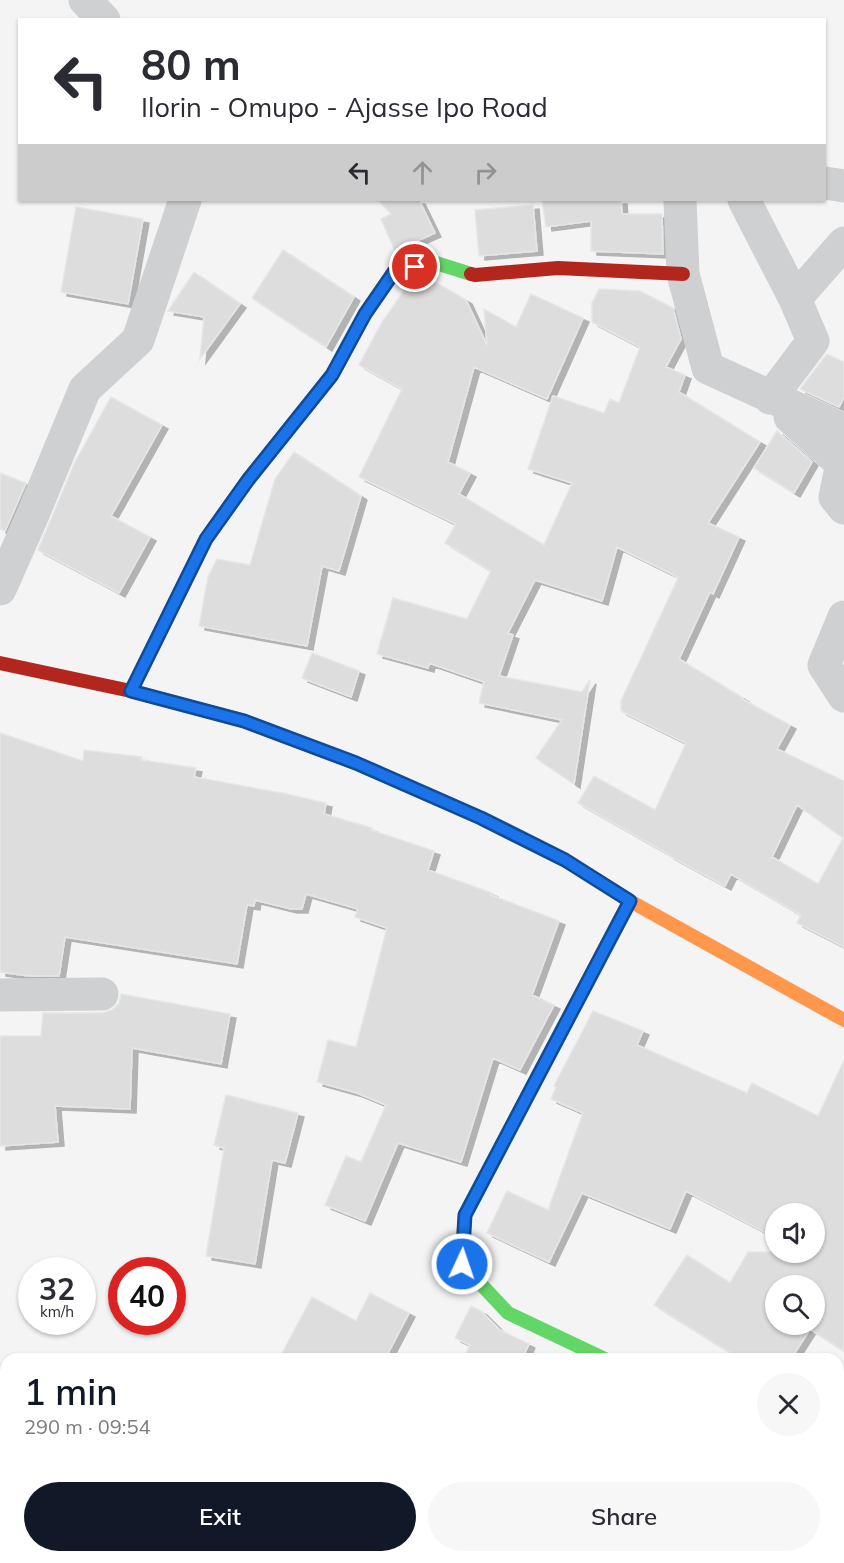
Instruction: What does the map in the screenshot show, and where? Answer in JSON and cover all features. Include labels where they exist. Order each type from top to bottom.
[{"type":"main road","points":[[131,691],[206,539],[248,480],[332,375],[365,314],[394,272],[436,263],[475,275],[558,268],[682,274]]},
{"type":"main road","points":[[0,663],[131,691],[244,721],[356,763],[481,818],[565,860],[630,901],[844,1020]]},
{"type":"main road","points":[[591,1353],[508,1313],[462,1264],[465,1215],[630,901]]},
{"type":"street","points":[[86,0],[102,18]]},
{"type":"street","points":[[826,183],[844,186]]},
{"type":"street","points":[[0,589],[85,389],[138,340],[185,201]]},
{"type":"street","points":[[680,201],[682,274],[708,368],[844,430]]},
{"type":"street","points":[[745,201],[795,299],[813,341],[770,398]]},
{"type":"street","points":[[795,299],[844,243]]},
{"type":"street","points":[[770,398],[842,464],[835,497],[844,508]]},
{"type":"street","points":[[844,617],[824,665],[844,696]]},
{"type":"street","points":[[0,995],[102,994]]},
{"type":"building","points":[[379,201],[419,201],[435,233],[395,251],[381,219],[391,214]]},
{"type":"building","points":[[542,201],[621,201],[622,214],[662,214],[663,254],[591,251],[591,221],[546,227]]},
{"type":"building","points":[[533,205],[537,251],[479,256],[475,210]]},
{"type":"building","points":[[76,207],[143,219],[128,304],[61,292]]},
{"type":"building","points":[[283,250],[354,297],[326,347],[252,298]]},
{"type":"building","points":[[194,272],[240,304],[200,359],[204,317],[168,311]]},
{"type":"building","points":[[435,282],[466,300],[487,345],[484,309],[516,327],[531,294],[583,318],[547,399],[474,367],[448,462],[470,473],[459,494],[544,545],[572,483],[528,469],[553,396],[604,413],[610,399],[619,403],[640,347],[592,322],[592,303],[599,289],[640,291],[673,308],[681,339],[666,367],[685,375],[679,392],[760,442],[708,523],[739,537],[713,594],[710,592],[679,659],[742,699],[790,725],[777,749],[844,781],[844,947],[797,923],[801,915],[731,874],[725,886],[578,803],[594,776],[655,810],[686,743],[621,711],[621,701],[678,578],[672,574],[617,547],[602,601],[535,580],[508,633],[513,635],[499,676],[582,692],[590,680],[574,784],[536,758],[562,720],[479,703],[484,682],[429,663],[428,668],[377,654],[393,598],[467,619],[491,571],[445,543],[456,524],[359,477],[402,389],[359,365],[381,324],[405,289]],"holes":[[[797,805],[843,838],[818,884],[772,857]]]},
{"type":"building","points":[[827,354],[844,362],[844,397],[839,407],[800,389]]},
{"type":"building","points":[[111,397],[162,425],[111,516],[150,537],[119,593],[38,550],[75,462]]},
{"type":"building","points":[[777,431],[812,462],[794,493],[754,468]]},
{"type":"building","points":[[294,452],[361,496],[339,571],[322,566],[307,646],[199,626],[208,577],[217,559],[250,565],[275,479]]},
{"type":"building","points":[[0,473],[26,483],[5,531],[0,529]]},
{"type":"building","points":[[312,653],[359,671],[351,697],[302,678]]},
{"type":"building","points":[[0,733],[83,761],[84,750],[142,757],[141,760],[196,768],[194,777],[326,803],[324,814],[372,828],[371,830],[434,851],[428,870],[559,921],[532,995],[554,1005],[520,1070],[493,1058],[461,1162],[398,1143],[365,1221],[325,1205],[346,1156],[361,1162],[386,1105],[357,1093],[317,1082],[328,1040],[356,1047],[387,928],[355,917],[358,909],[306,894],[302,909],[291,909],[255,900],[254,906],[247,905],[237,964],[65,937],[59,976],[29,976],[0,972]]},
{"type":"building","points":[[121,994],[230,1014],[221,1064],[132,1048],[130,1109],[55,1106],[58,1142],[0,1146],[0,1036],[41,1036],[43,1013],[103,1013],[112,1010],[119,1003]]},
{"type":"building","points":[[593,1011],[643,1031],[637,1045],[747,1093],[752,1083],[818,1116],[844,1060],[844,1351],[819,1335],[825,1335],[825,1275],[765,1275],[765,1335],[806,1335],[795,1353],[730,1353],[654,1305],[687,1255],[730,1283],[748,1252],[765,1252],[765,1263],[825,1263],[825,1203],[765,1203],[765,1232],[686,1191],[670,1229],[582,1193],[549,1262],[487,1233],[507,1191],[548,1210],[583,1113],[551,1099],[556,1087],[554,1086]]},
{"type":"building","points":[[226,1095],[298,1113],[285,1163],[272,1160],[255,1264],[206,1256],[224,1148],[214,1145]]},
{"type":"building","points":[[370,1293],[409,1313],[388,1353],[282,1353],[312,1297],[356,1321]]},
{"type":"building","points":[[471,1306],[481,1311],[500,1330],[529,1344],[525,1353],[466,1353],[470,1345],[455,1338]]},
{"type":"traffic: fast","points":[[247,481],[332,375],[365,314],[394,272],[436,263],[471,274]]},
{"type":"traffic: fast","points":[[350,761],[481,818],[570,863]]},
{"type":"traffic: fast","points":[[520,1110],[465,1215],[462,1264],[508,1313],[592,1353]]},
{"type":"traffic: slow","points":[[570,863],[630,901],[844,1020]]},
{"type":"traffic: slow","points":[[520,1110],[630,901]]},
{"type":"traffic: jam","points":[[471,274],[558,268],[683,274]]},
{"type":"traffic: jam","points":[[131,691],[206,539],[247,481]]},
{"type":"traffic: jam","points":[[0,663],[131,691],[244,721],[350,761]]},
{"type":"route","points":[[415,267],[394,272],[365,314],[332,375],[248,480],[206,539],[131,691],[244,721],[356,763],[481,818],[565,860],[630,901],[465,1215],[462,1264]]}]
